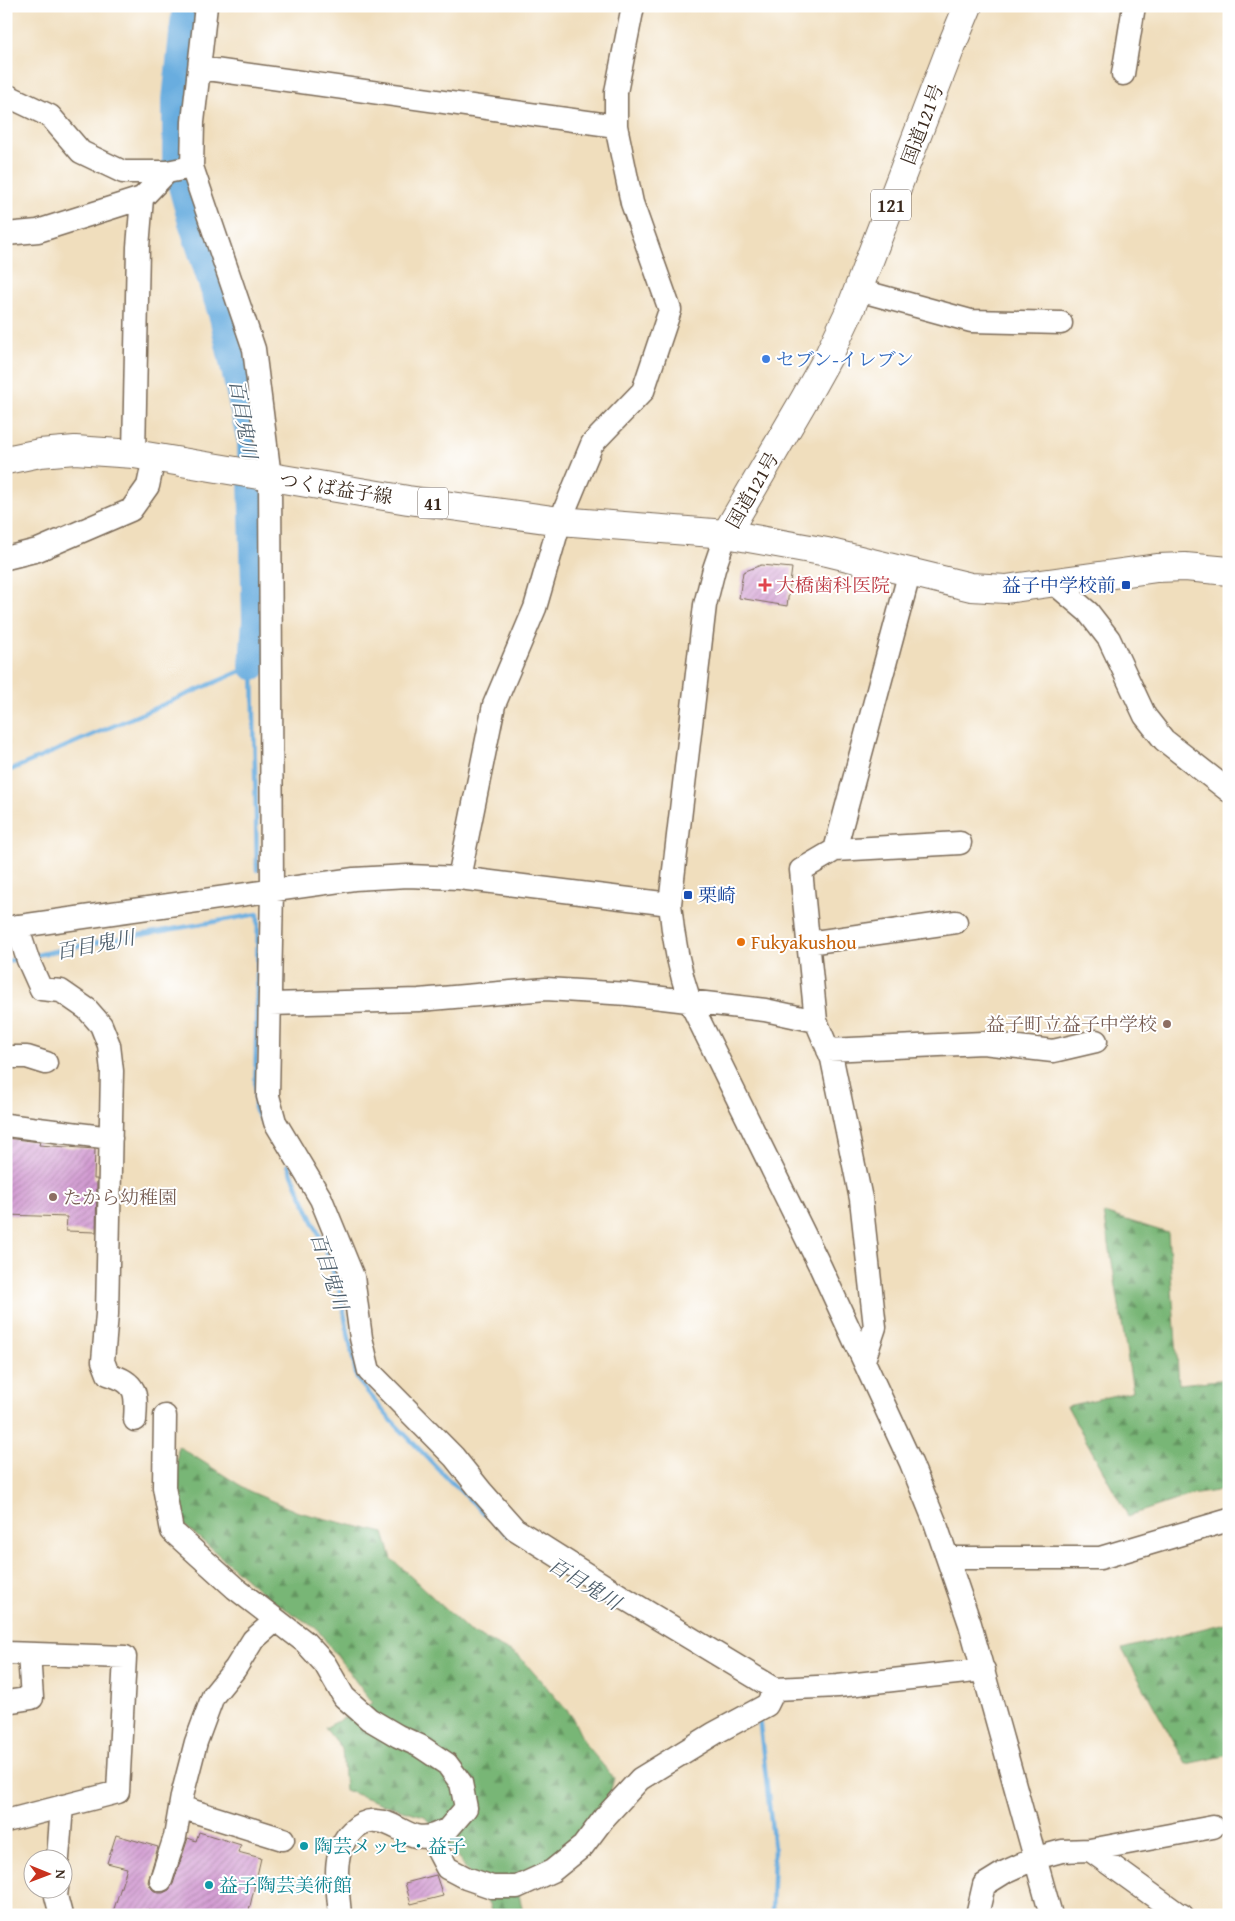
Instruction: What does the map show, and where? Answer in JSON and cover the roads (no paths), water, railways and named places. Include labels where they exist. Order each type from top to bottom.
[{"type":"main road","name":"国道121号","points":[[968,6],[847,316],[818,374],[726,534],[818,550],[910,571],[971,588],[1006,589],[1157,568],[1229,571]]},
{"type":"main road","name":"つくば益子線","points":[[6,460],[40,453],[75,450],[144,456],[408,500],[560,521],[726,534]]},
{"type":"street","points":[[206,6],[193,122],[192,167],[254,349],[272,889],[268,1096],[275,1122],[322,1199],[350,1268],[353,1277],[361,1338],[369,1371],[454,1457],[515,1529],[632,1603],[775,1689],[847,1685],[984,1670]]},
{"type":"street","points":[[459,878],[494,705],[535,608],[560,521],[592,444],[644,391],[670,310],[632,203],[616,126],[616,92],[633,6]]},
{"type":"street","points":[[1123,74],[1134,6]]},
{"type":"street","points":[[200,68],[616,126]]},
{"type":"street","points":[[6,95],[50,116],[81,152],[123,172],[167,172],[192,167]]},
{"type":"street","points":[[6,234],[38,231],[142,198],[167,172]]},
{"type":"street","points":[[6,558],[38,550],[131,510],[148,486],[144,456],[138,247],[142,198]]},
{"type":"street","points":[[858,290],[971,321],[1061,323]]},
{"type":"street","points":[[726,534],[714,569],[705,605],[670,904],[672,935],[680,972],[690,1002],[820,1266],[911,1463],[948,1558],[984,1670],[1051,1915]]},
{"type":"street","points":[[835,850],[910,571]]},
{"type":"street","points":[[1054,583],[1088,612],[1109,638],[1145,716],[1164,740],[1229,791]]},
{"type":"street","points":[[864,1360],[875,1327],[861,1199],[836,1078],[828,1050],[816,1022],[801,870],[835,850],[960,843]]},
{"type":"street","points":[[135,1420],[137,1398],[131,1384],[123,1378],[108,1374],[103,1360],[107,1314],[111,1138],[112,1071],[108,1045],[100,1024],[86,1009],[61,991],[41,989],[12,927],[272,889],[354,879],[408,876],[459,878],[670,904]]},
{"type":"street","points":[[808,943],[956,922]]},
{"type":"street","points":[[270,1004],[419,1000],[546,989],[628,994],[765,1010],[816,1022]]},
{"type":"street","points":[[828,1050],[983,1043],[1053,1051],[1096,1041]]},
{"type":"street","points":[[6,1057],[27,1057],[46,1063]]},
{"type":"street","points":[[6,1125],[111,1138]]},
{"type":"street","points":[[165,1416],[164,1486],[172,1530],[236,1588],[305,1642],[324,1664],[344,1697],[369,1719],[420,1746],[447,1764],[461,1783],[466,1808],[448,1829],[424,1838],[407,1834],[392,1826],[376,1821],[359,1824],[346,1836],[339,1854],[337,1875],[340,1915]]},
{"type":"street","points":[[948,1558],[1100,1558],[1229,1520]]},
{"type":"street","points":[[162,1880],[175,1837],[196,1742],[213,1696],[254,1640],[276,1620]]},
{"type":"street","points":[[6,1654],[125,1657],[118,1792],[6,1821]]},
{"type":"street","points":[[6,1702],[32,1698],[29,1654]]},
{"type":"street","points":[[434,1834],[437,1849],[447,1868],[466,1878],[492,1887],[517,1887],[552,1871],[583,1846],[604,1818],[640,1778],[715,1733],[767,1705],[775,1689]]},
{"type":"street","points":[[59,1848],[62,1806]]},
{"type":"street","points":[[180,1808],[283,1839]]},
{"type":"street","points":[[977,1915],[984,1885],[1004,1872],[1036,1858],[1062,1851],[1090,1850],[1213,1827]]},
{"type":"street","points":[[1090,1850],[1182,1915]]},
{"type":"street","points":[[57,1898],[61,1915]]},
{"type":"waterway","name":"百目鬼川","points":[[186,6],[176,100],[176,164],[191,219],[223,317],[251,442],[256,620],[253,666]]},
{"type":"waterway","points":[[6,772],[253,666],[257,870]]},
{"type":"waterway","name":"百目鬼川","points":[[32,956],[258,914],[255,1111],[268,1130]]},
{"type":"waterway","name":"百目鬼川","points":[[6,961],[20,959]]},
{"type":"waterway","name":"百目鬼川","points":[[288,1165],[325,1248],[340,1292],[357,1379],[391,1420],[449,1480],[509,1536]]},
{"type":"waterway","name":"百目鬼川","points":[[759,1717],[774,1848],[772,1915]]},
{"type":"place","name":"セブン-イレブン","points":[[766,359]]},
{"type":"place","name":"大橋歯科医院","points":[[765,585]]},
{"type":"place","name":"益子中学校前","points":[[1126,585]]},
{"type":"place","name":"栗崎","points":[[688,895]]},
{"type":"place","name":"Fukyakushou","points":[[741,942]]},
{"type":"place","name":"益子町立益子中学校","points":[[1167,1024]]},
{"type":"place","name":"たから幼稚園","points":[[53,1197]]},
{"type":"place","name":"陶芸メッセ・益子","points":[[304,1846]]},
{"type":"place","name":"益子陶芸美術館","points":[[209,1885]]}]
